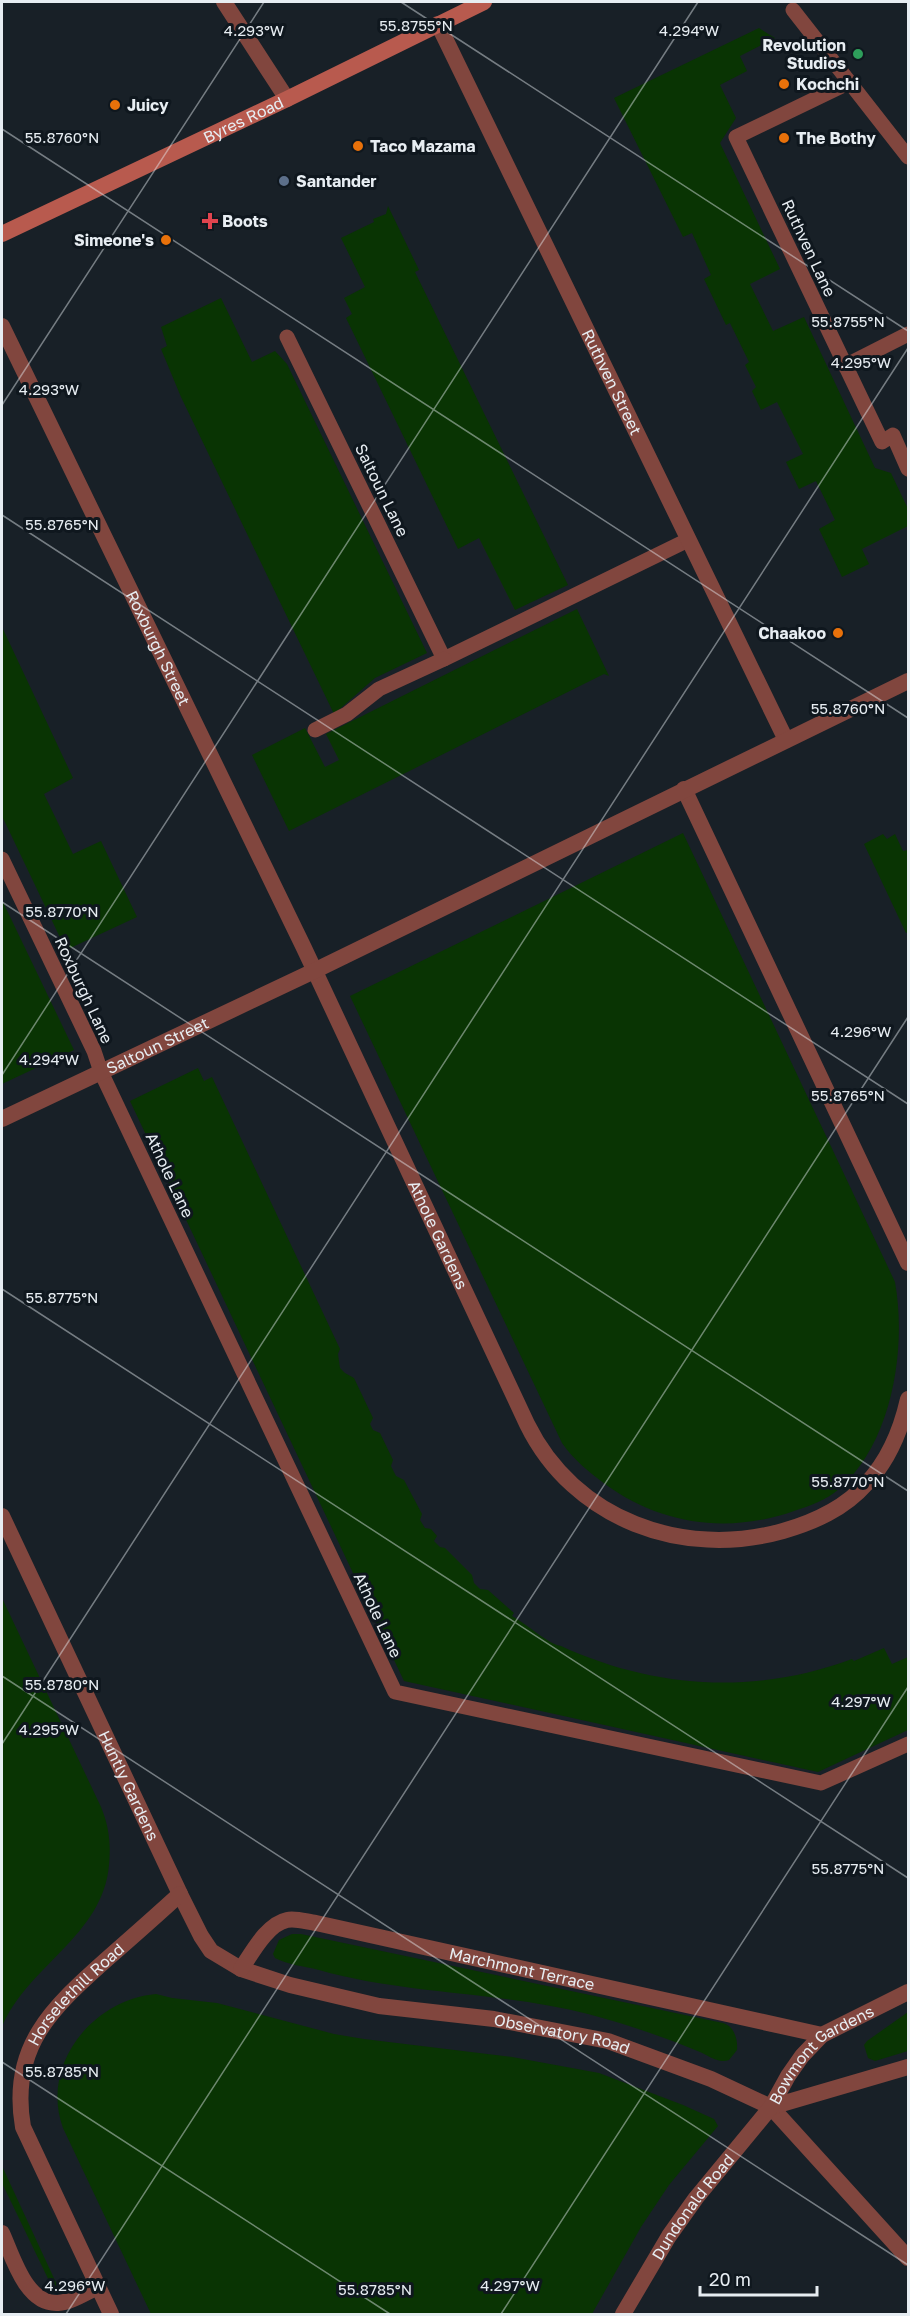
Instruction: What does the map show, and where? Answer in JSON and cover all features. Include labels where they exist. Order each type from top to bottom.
[{"type":"main road","name":"Byres Road","points":[[2,234],[287,99],[484,2]]},
{"type":"street","points":[[224,2],[287,99]]},
{"type":"street","name":"Ruthven Street","points":[[438,24],[786,740]]},
{"type":"street","name":"Roxburgh Street","points":[[2,326],[314,971]]},
{"type":"street","points":[[314,971],[909,681]]},
{"type":"street","points":[[684,789],[909,1263]]},
{"type":"street","name":"Saltoun Street","points":[[2,1119],[314,971]]},
{"type":"street","name":"Athole Gardens","points":[[314,971],[537,1445],[586,1496],[630,1524],[657,1533],[711,1540],[736,1540],[768,1535],[798,1526],[840,1508],[866,1485],[882,1464],[906,1424],[909,1399]]},
{"type":"street","name":"Huntly Gardens","points":[[2,1516],[180,1894]]},
{"type":"street","name":"Observatory Road","points":[[180,1894],[201,1936],[212,1951],[241,1969],[290,1985],[379,2006],[494,2019],[608,2041],[711,2079],[771,2107],[909,2258]]},
{"type":"street","name":"Horselethill Road","points":[[111,2314],[23,2127],[20,2104],[23,2070],[32,2044],[48,2018],[65,1998],[180,1894]]},
{"type":"street","name":"Marchmont Terrace","points":[[241,1969],[271,1930],[291,1920],[316,1923],[822,2036]]},
{"type":"street","name":"Bowmont Gardens","points":[[771,2107],[802,2055],[822,2036],[909,1992]]},
{"type":"street","name":"Bowmont Gardens","points":[[771,2107],[909,2067]]},
{"type":"street","name":"Dundonald Road","points":[[623,2314],[643,2278],[682,2218],[771,2107]]},
{"type":"street","points":[[2,2233],[24,2279],[34,2293],[47,2302],[66,2301],[98,2287]]},
{"type":"lane","points":[[793,10],[909,157]]},
{"type":"lane","name":"Ruthven Lane","points":[[850,82],[736,137],[882,442],[893,435],[909,470]]},
{"type":"lane","points":[[845,366],[909,334]]},
{"type":"lane","name":"Saltoun Lane","points":[[287,337],[444,659]]},
{"type":"lane","points":[[315,730],[346,714],[379,689],[688,540]]},
{"type":"lane","name":"Roxburgh Lane","points":[[2,859],[94,1050],[101,1072]]},
{"type":"lane","name":"Athole Lane","points":[[101,1072],[395,1692],[821,1783],[909,1744]]},
{"type":"green space","points":[[759,28],[775,38],[740,56],[747,71],[720,85],[736,118],[720,143],[780,269],[750,284],[773,331],[804,317],[875,468],[891,473],[908,509],[908,526],[862,549],[869,564],[842,577],[819,529],[835,520],[816,481],[799,489],[786,462],[803,454],[777,402],[761,410],[752,391],[756,387],[745,365],[749,362],[730,323],[726,325],[704,279],[711,275],[692,233],[683,237],[614,98]]},
{"type":"green space","points":[[388,206],[419,270],[415,272],[568,585],[515,610],[479,538],[458,549],[346,318],[352,314],[344,298],[365,287],[341,238],[386,214]]},
{"type":"green space","points":[[221,298],[252,362],[275,351],[287,364],[427,653],[375,678],[334,714],[181,397],[161,349],[167,346],[161,327]]},
{"type":"green space","points":[[577,609],[609,676],[604,674],[289,831],[252,755],[305,728],[325,767],[339,760],[326,734]]},
{"type":"green space","points":[[2,627],[73,778],[44,794],[73,854],[101,841],[137,917],[66,950],[2,816]]},
{"type":"green space","points":[[683,833],[895,1282],[898,1308],[897,1365],[891,1393],[872,1447],[857,1470],[839,1489],[818,1502],[769,1518],[744,1522],[696,1522],[649,1509],[605,1484],[582,1465],[562,1443],[350,996]]},
{"type":"green space","points":[[883,834],[887,839],[895,834],[903,851],[908,850],[908,932],[906,933],[864,844]]},
{"type":"green space","points":[[2,900],[74,1050],[2,1084]]},
{"type":"green space","points":[[198,1068],[204,1081],[212,1077],[340,1349],[338,1354],[340,1368],[354,1378],[373,1418],[370,1424],[373,1430],[380,1433],[393,1460],[391,1466],[396,1476],[404,1480],[422,1514],[420,1520],[425,1528],[431,1529],[437,1536],[434,1541],[440,1547],[445,1548],[472,1575],[474,1583],[480,1589],[488,1590],[514,1613],[512,1616],[556,1645],[632,1671],[669,1679],[742,1682],[779,1678],[816,1671],[852,1659],[854,1661],[884,1648],[892,1664],[908,1657],[908,1730],[818,1772],[404,1681],[130,1101]]},
{"type":"green space","points":[[2,1598],[104,1814],[110,1850],[104,1890],[93,1912],[79,1931],[28,1986],[2,2027]]},
{"type":"green space","points":[[292,1934],[301,1934],[723,2023],[730,2027],[734,2034],[737,2050],[729,2060],[718,2060],[659,2036],[588,2014],[521,2001],[419,1989],[352,1978],[275,1958],[273,1954],[279,1940]]},
{"type":"green space","points":[[156,1994],[217,2003],[334,2034],[512,2057],[599,2073],[683,2105],[714,2119],[718,2126],[669,2185],[641,2227],[592,2314],[151,2314],[63,2128],[58,2104],[59,2081],[65,2059],[92,2022],[111,2009],[133,1999]]},
{"type":"green space","points":[[908,2012],[908,2051],[875,2061],[868,2058],[864,2045],[867,2041]]},
{"type":"green space","points":[[2,2166],[58,2287],[55,2289],[2,2183]]},
{"type":"place","name":"Revolution Studios","points":[[858,54]]},
{"type":"place","name":"Kochchi","points":[[784,84]]},
{"type":"place","name":"Juicy","points":[[115,105]]},
{"type":"place","name":"The Bothy","points":[[784,138]]},
{"type":"place","name":"Taco Mazama","points":[[358,146]]},
{"type":"place","name":"Santander","points":[[284,181]]},
{"type":"place","name":"Boots","points":[[210,221]]},
{"type":"place","name":"Simeone's","points":[[166,240]]},
{"type":"place","name":"Chaakoo","points":[[838,633]]}]
